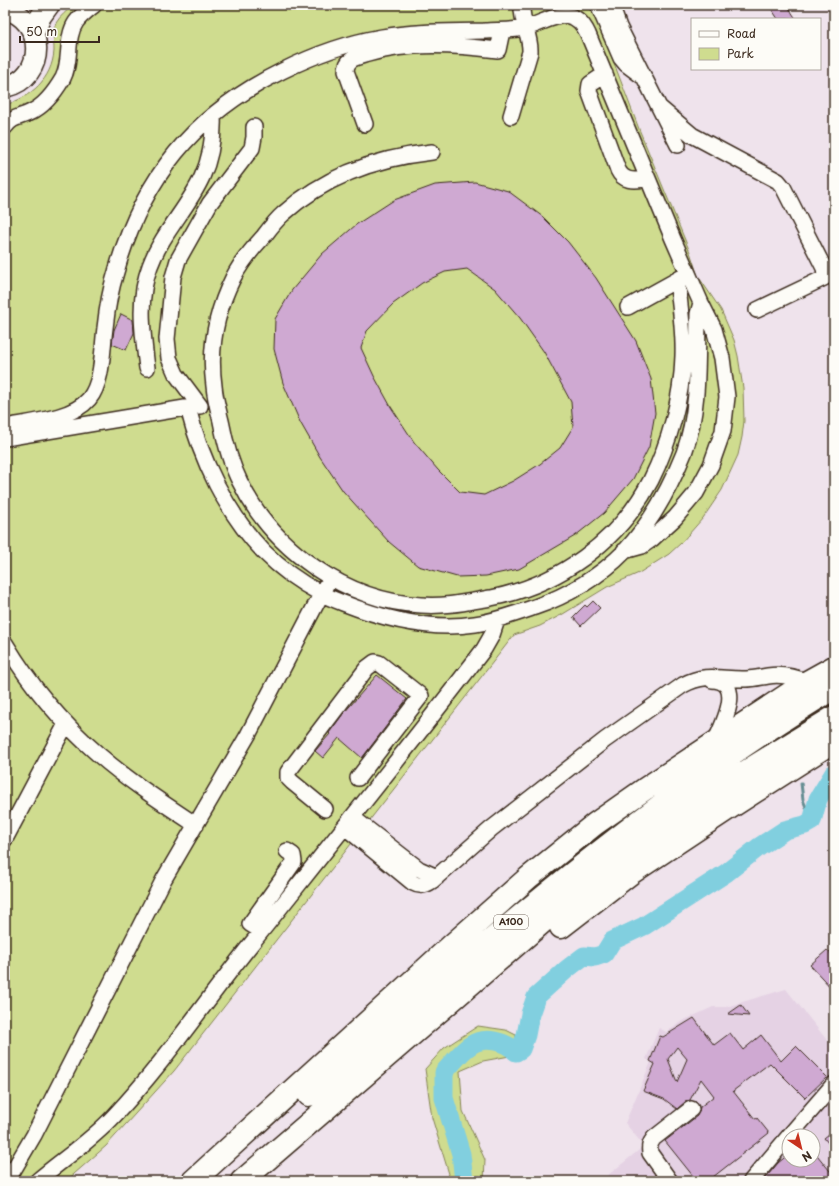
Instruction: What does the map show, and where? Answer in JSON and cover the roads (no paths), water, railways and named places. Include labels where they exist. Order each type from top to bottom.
[{"type":"highway","points":[[807,682],[822,669],[834,662]]},
{"type":"highway","points":[[193,1181],[451,946],[528,878],[595,824],[645,788],[807,682],[834,667]]},
{"type":"highway","name":"A100","points":[[208,1181],[514,920],[617,837],[706,772],[799,709],[834,688]]},
{"type":"highway","name":"A100","points":[[242,1181],[545,920],[617,863],[690,809],[745,772],[834,717]]},
{"type":"highway","points":[[402,1044],[464,1001],[526,955],[631,873],[834,741]]},
{"type":"main road","points":[[34,33],[41,16],[49,5]]},
{"type":"main road","points":[[5,87],[16,83],[23,78],[33,65],[37,49],[34,33],[25,19],[13,8]]},
{"type":"street","points":[[5,127],[12,119],[30,113],[38,107],[59,84],[67,68],[73,27],[79,18],[94,5]]},
{"type":"street","points":[[511,116],[530,52],[530,42],[524,28],[521,5]]},
{"type":"street","points":[[598,5],[621,58],[632,69],[645,78]]},
{"type":"street","points":[[611,5],[619,27],[678,145]]},
{"type":"street","points":[[5,427],[69,413],[82,406],[91,396],[97,384],[103,351],[104,332],[110,293],[122,251],[141,205],[161,172],[185,142],[229,102],[262,81],[301,61],[345,45],[404,34],[502,31],[524,28],[555,16],[562,10],[577,20],[585,28],[648,179],[683,277],[701,303],[714,329],[722,358],[727,397],[723,431],[712,465],[696,493],[675,518],[647,542],[633,549],[624,551]]},
{"type":"street","points":[[365,124],[346,71],[347,64],[352,59],[405,46],[446,46],[498,50],[502,31]]},
{"type":"street","points":[[604,74],[590,84],[589,90],[620,175],[628,180],[648,179]]},
{"type":"street","points":[[660,108],[692,135],[778,181],[784,187],[824,268],[824,278],[757,310]]},
{"type":"street","points":[[147,368],[141,313],[146,278],[149,267],[160,245],[193,194],[204,173],[213,137],[213,115]]},
{"type":"street","points":[[254,127],[252,148],[210,203],[178,260],[173,276],[167,339],[169,358],[194,407],[205,458],[228,504],[252,539],[276,563],[302,583],[322,594],[365,611],[409,622],[446,626],[475,624],[498,620],[564,595],[606,568],[637,536],[656,510],[684,453],[695,404],[698,314],[701,303]]},
{"type":"street","points":[[432,152],[411,154],[371,164],[332,180],[297,202],[281,216],[245,256],[228,288],[217,322],[212,357],[212,373],[216,403],[228,452],[234,468],[249,499],[280,538],[304,559],[344,585],[375,597],[406,604],[437,606],[467,602],[517,592],[533,586],[550,578],[580,560],[608,537],[632,510],[651,479],[673,418],[678,397],[683,355],[683,277]]},
{"type":"street","points":[[628,307],[683,277]]},
{"type":"street","points":[[5,438],[216,403]]},
{"type":"street","points":[[7,1181],[34,1135],[164,879],[248,735],[330,577]]},
{"type":"street","points":[[475,624],[487,598]]},
{"type":"street","points":[[37,1181],[87,1141],[114,1116],[171,1048],[261,931],[414,740],[484,648],[492,635],[498,620]]},
{"type":"street","points":[[5,643],[39,693],[66,724],[98,755],[143,790],[196,825]]},
{"type":"street","points":[[325,809],[292,782],[288,778],[288,772],[367,668],[375,662],[383,666],[420,696],[358,778]]},
{"type":"street","points":[[349,822],[419,869],[437,877],[491,828],[605,740],[683,685],[697,679],[711,677],[748,679],[779,676],[798,678],[807,682]]},
{"type":"street","points":[[697,679],[716,680],[726,685],[730,692],[730,702],[726,718],[714,743]]},
{"type":"street","points":[[5,839],[66,724]]},
{"type":"street","points":[[261,931],[250,924],[294,862],[293,855],[287,851]]},
{"type":"street","points":[[796,1128],[834,1084]]},
{"type":"street","points":[[670,1181],[650,1153],[650,1143],[654,1138],[691,1109]]},
{"type":"street","points":[[751,1181],[781,1145]]},
{"type":"waterway","points":[[464,1181],[461,1154],[444,1098],[444,1072],[464,1051],[477,1042],[488,1040],[495,1041],[506,1045],[516,1052],[521,1049],[536,997],[567,969],[584,956],[595,957],[604,954],[612,941],[644,926],[726,873],[759,847],[785,830],[805,825],[812,821],[818,799],[834,773]]},
{"type":"waterway","points":[[801,783],[803,800],[812,821]]}]
